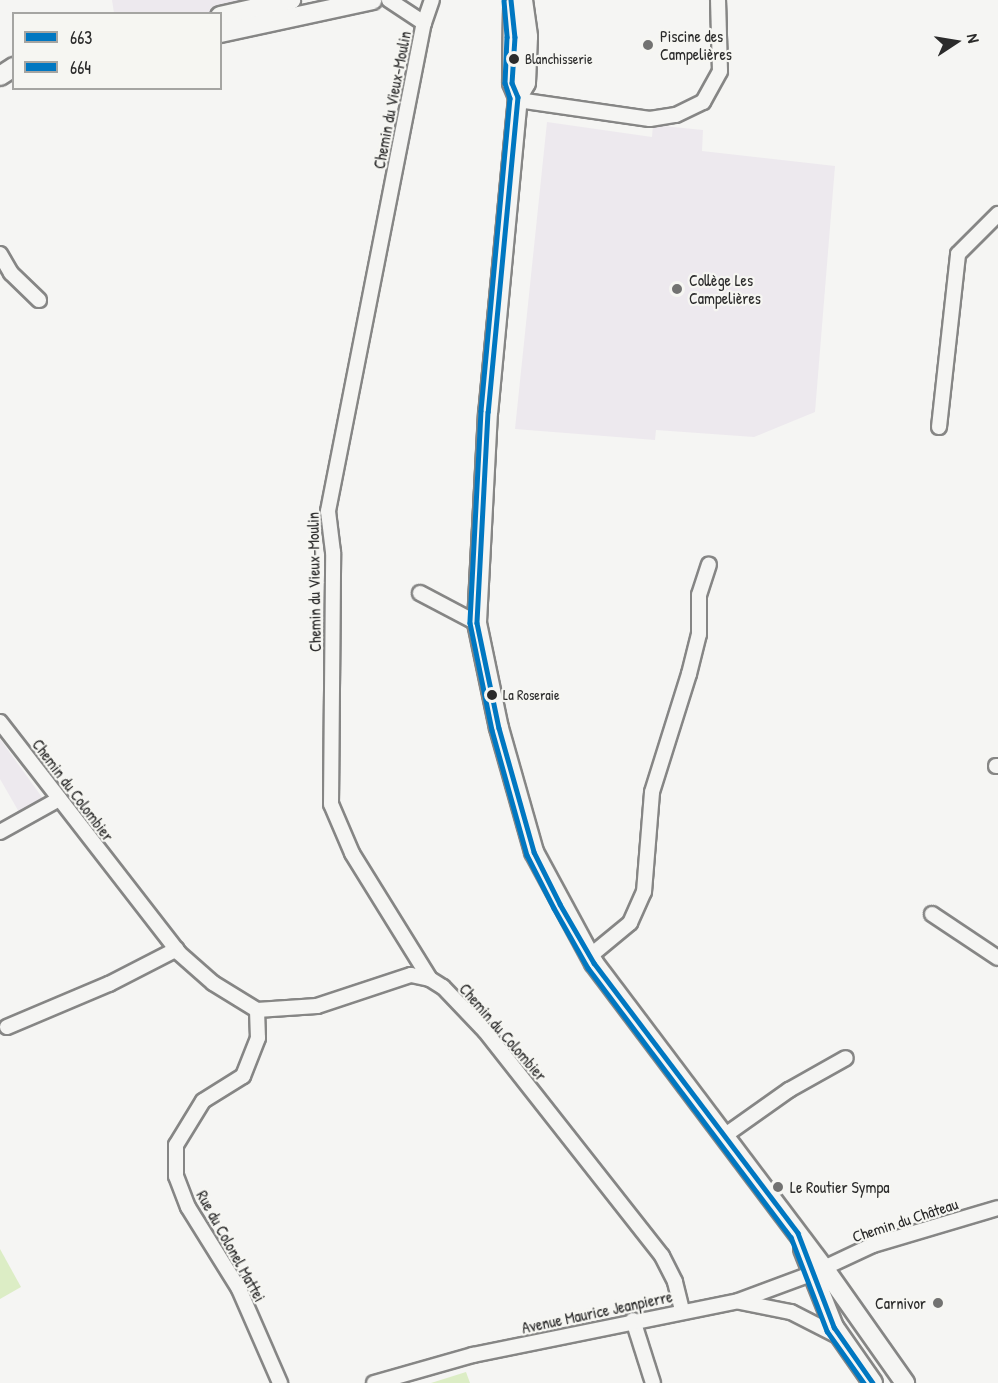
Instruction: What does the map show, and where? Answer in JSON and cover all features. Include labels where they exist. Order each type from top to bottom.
[{"type":"main road","points":[[222,16],[291,0]]},
{"type":"main road","points":[[222,33],[372,0]]},
{"type":"main road","points":[[535,0],[528,37],[526,83],[518,99],[488,412],[477,623],[499,728],[534,852],[590,956],[798,1233],[818,1271],[840,1337],[873,1383]]},
{"type":"main road","points":[[513,1],[528,37]]},
{"type":"main road","points":[[513,1],[512,83],[518,99]]},
{"type":"main road","points":[[818,1271],[905,1383]]},
{"type":"street","name":"Chemin du Vieux-Moulin","points":[[389,0],[424,23]]},
{"type":"street","name":"Chemin du Vieux-Moulin","points":[[430,979],[352,853],[331,804],[333,552],[328,511],[424,23],[432,0]]},
{"type":"street","points":[[518,99],[650,119],[676,115],[703,102],[720,71],[718,0]]},
{"type":"street","points":[[939,427],[958,254],[998,214]]},
{"type":"street","points":[[0,254],[11,273],[39,300]]},
{"type":"street","points":[[590,956],[630,923],[644,892],[650,802],[699,634],[699,595],[709,565]]},
{"type":"street","points":[[420,593],[477,623]]},
{"type":"street","name":"Chemin du Colombier","points":[[0,722],[177,949],[213,983],[257,1010]]},
{"type":"street","points":[[0,832],[59,799]]},
{"type":"street","points":[[932,914],[998,958]]},
{"type":"street","points":[[7,1027],[109,984],[177,949]]},
{"type":"street","points":[[257,1010],[317,1006],[411,975],[430,979]]},
{"type":"street","name":"Chemin du Colombier","points":[[430,979],[485,1031],[662,1256],[675,1282],[682,1311]]},
{"type":"street","name":"Rue du Colonel Mattei","points":[[257,1010],[258,1038],[243,1076],[203,1101],[176,1145],[176,1176],[188,1207],[239,1289],[280,1383]]},
{"type":"street","points":[[724,1136],[789,1090],[846,1058]]},
{"type":"street","name":"Chemin du Château","points":[[818,1271],[873,1245],[998,1208]]},
{"type":"street","name":"Avenue Maurice Jeanpierre","points":[[374,1383],[472,1355],[633,1320],[738,1301],[818,1271]]},
{"type":"street","points":[[738,1301],[791,1312],[840,1337]]},
{"type":"street","points":[[633,1320],[653,1383]]},
{"type":"shaded area","points":[[112,0],[267,0],[214,12],[114,12]]},
{"type":"shaded area","name":"Collège Les Campelières","points":[[547,122],[652,137],[653,125],[703,130],[702,151],[835,166],[815,412],[754,437],[656,430],[655,440],[515,429]]},
{"type":"shaded area","points":[[0,739],[44,800],[19,812],[0,779]]},
{"type":"green space","points":[[0,1249],[21,1287],[0,1299]]},
{"type":"green space","points":[[466,1372],[470,1383],[431,1383]]},
{"type":"transit line","name":"663","points":[[511,0],[515,37],[512,83],[518,97],[488,412],[477,623],[499,728],[534,852],[560,904],[594,963],[798,1233],[834,1327],[873,1383]]},
{"type":"transit line","name":"664","points":[[504,1],[507,37],[505,83],[510,98],[481,411],[470,623],[492,730],[527,855],[588,968],[791,1237],[827,1331],[864,1383]]},
{"type":"place","name":"Piscine des Campelières","points":[[648,45]]},
{"type":"place","name":"Blanchisserie","points":[[514,59]]},
{"type":"place","name":"Collège Les Campelières","points":[[677,289]]},
{"type":"place","name":"La Roseraie","points":[[492,695]]},
{"type":"place","name":"Le Routier Sympa","points":[[778,1187]]},
{"type":"place","name":"Carnivor","points":[[938,1303]]}]
